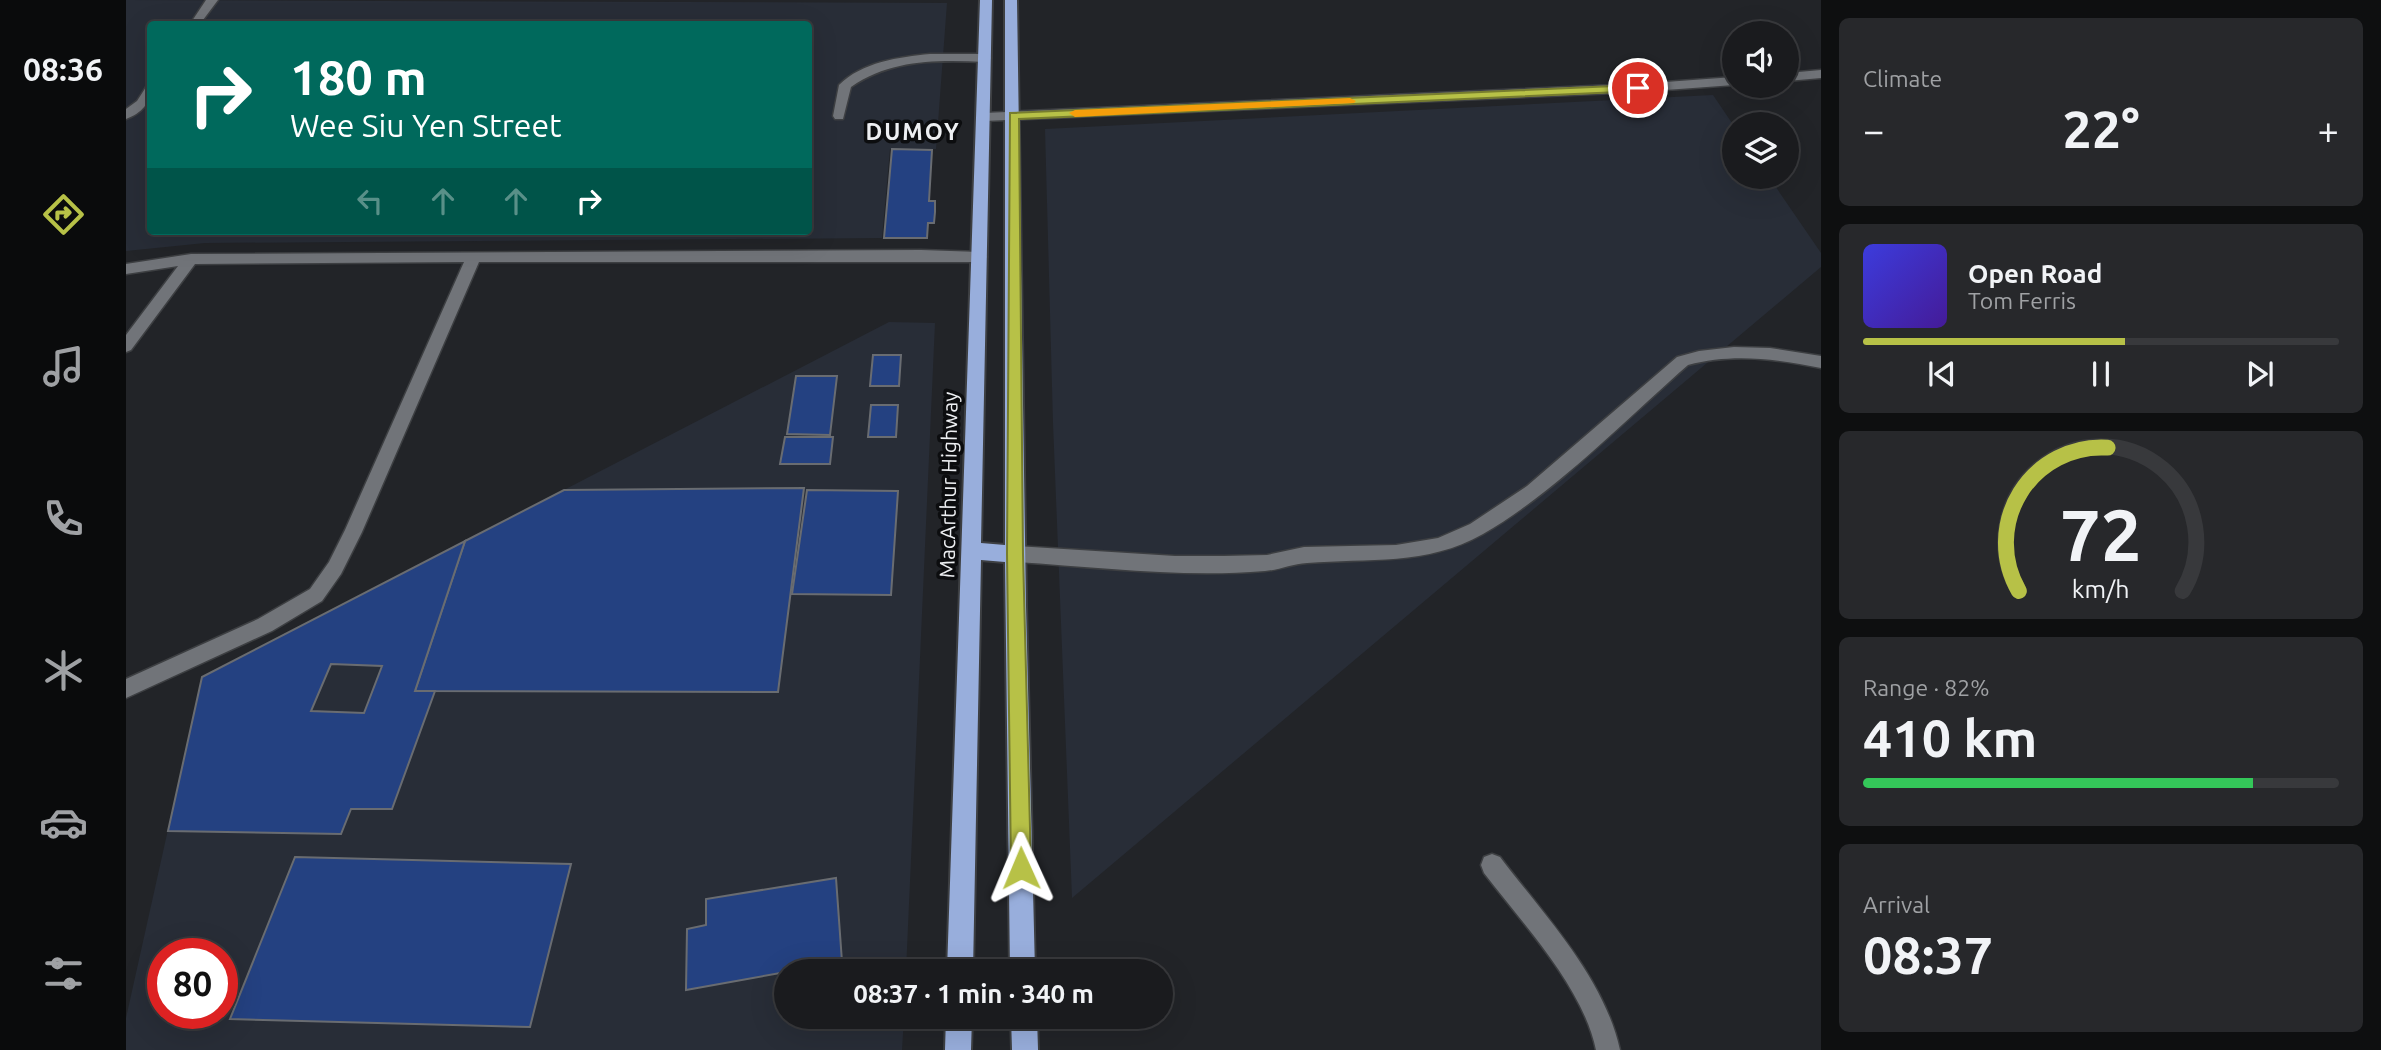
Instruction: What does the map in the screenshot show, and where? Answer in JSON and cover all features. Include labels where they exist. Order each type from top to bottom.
[{"type":"highway","name":"MacArthur Highway","points":[[960,959],[986,0]]},
{"type":"highway","points":[[1011,0],[1014,116],[1015,554],[1023,959]]},
{"type":"highway","points":[[973,551],[1015,554]]},
{"type":"highway","points":[[958,1050],[959,1029]]},
{"type":"highway","points":[[1024,1029],[1025,1050]]},
{"type":"street","points":[[197,21],[212,0]]},
{"type":"street","points":[[839,116],[845,85],[856,75],[912,57],[985,58]]},
{"type":"street","points":[[1799,76],[1821,74]]},
{"type":"street","points":[[984,117],[1624,89],[1722,82]]},
{"type":"street","points":[[126,115],[142,103],[147,95]]},
{"type":"street","points":[[126,689],[265,625],[316,595],[335,568],[353,532],[474,257]]},
{"type":"street","points":[[126,269],[191,258],[981,257]]},
{"type":"street","points":[[126,346],[191,258]]},
{"type":"street","points":[[1015,554],[1175,564],[1235,564],[1267,563],[1304,555],[1396,553],[1440,545],[1476,529],[1533,491],[1683,361],[1700,355],[1734,354],[1794,356],[1821,362]]},
{"type":"street","points":[[1492,865],[1581,986],[1608,1037],[1608,1050]]},
{"type":"shaded area","points":[[126,0],[947,3],[936,149],[890,149],[882,238],[205,243],[126,251]]},
{"type":"shaded area","points":[[1713,95],[1725,112],[1722,112],[1722,189],[1777,189],[1821,253],[1821,267],[1072,898],[1053,423],[1045,129]]},
{"type":"shaded area","points":[[889,322],[935,323],[907,959],[774,959],[774,1029],[903,1029],[902,1050],[126,1050],[126,1018],[202,677]]},
{"type":"building","points":[[892,149],[932,150],[929,201],[935,201],[935,212],[934,223],[928,223],[927,238],[884,238]]},
{"type":"building","points":[[873,355],[901,355],[899,386],[870,386]]},
{"type":"building","points":[[796,376],[837,376],[830,435],[787,434]]},
{"type":"building","points":[[871,405],[898,405],[896,437],[868,437]]},
{"type":"building","points":[[785,437],[833,437],[830,464],[780,464]]},
{"type":"building","points":[[804,488],[778,692],[415,691],[465,541],[564,490]]},
{"type":"building","points":[[807,490],[898,491],[891,595],[792,594]]},
{"type":"building","points":[[465,541],[415,691],[435,691],[392,809],[351,809],[341,834],[168,831],[202,677]],"holes":[[[331,664],[382,666],[364,713],[311,711]]]},
{"type":"building","points":[[295,857],[571,864],[530,1027],[238,1019],[238,999]]},
{"type":"building","points":[[836,878],[842,959],[774,959],[774,974],[686,990],[687,929],[706,925],[706,899]]},
{"type":"slow traffic","points":[[1075,113],[1350,101]]},
{"type":"district","name":"DUMOY","points":[[913,131]]},
{"type":"route","points":[[1021,868],[1015,554],[1016,260],[1012,191],[1014,116],[1638,88]]}]
